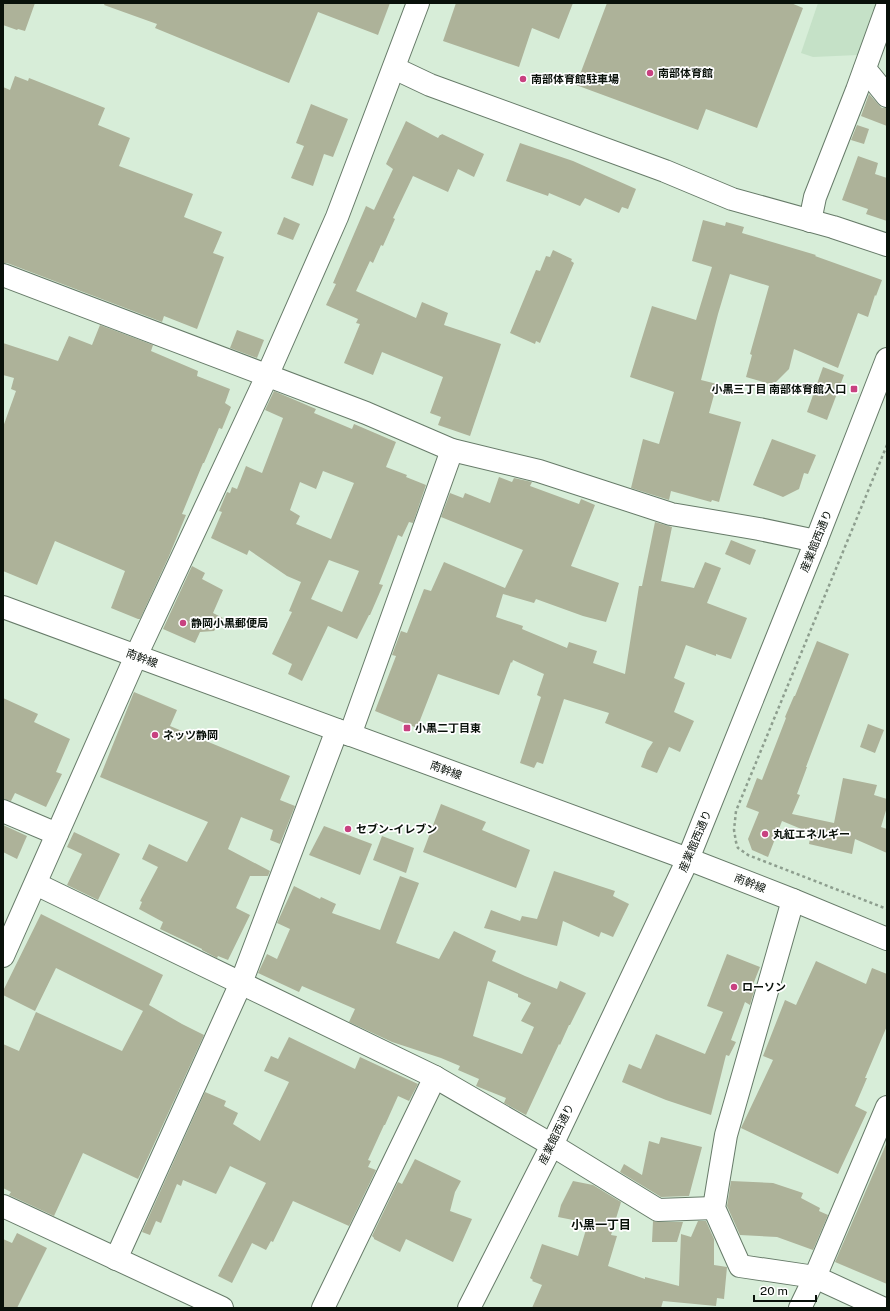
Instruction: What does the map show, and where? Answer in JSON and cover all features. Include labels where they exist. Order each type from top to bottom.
[{"type":"street","points":[[3,956],[136,656],[267,376],[337,217],[418,3]]},
{"type":"street","points":[[810,221],[815,197],[865,69],[887,7]]},
{"type":"street","points":[[394,68],[430,85],[664,171],[732,199],[833,227],[887,245]]},
{"type":"street","points":[[865,69],[887,96]]},
{"type":"street","points":[[3,275],[366,413],[452,450],[539,471],[671,514],[759,529],[816,541]]},
{"type":"street","name":"産業館西通り","points":[[469,1308],[552,1145],[688,859],[816,541],[887,359]]},
{"type":"street","points":[[116,1259],[241,983],[344,732],[452,450]]},
{"type":"street","name":"南幹線","points":[[3,607],[688,859],[887,939]]},
{"type":"street","points":[[3,811],[58,834]]},
{"type":"street","points":[[36,884],[434,1077],[552,1145],[658,1210],[714,1208]]},
{"type":"street","points":[[793,900],[726,1135],[714,1208],[740,1266],[815,1277],[882,1308]]},
{"type":"street","points":[[323,1308],[434,1077]]},
{"type":"street","points":[[800,1308],[815,1277],[887,1107]]},
{"type":"street","points":[[3,1206],[222,1308]]},
{"type":"path","points":[[887,445],[736,811],[734,830],[738,848],[748,855],[887,909]]},
{"type":"shaded area","points":[[818,3],[877,3],[858,55],[813,57],[801,53]]},
{"type":"building","points":[[3,3],[35,3],[25,31],[3,25]]},
{"type":"building","points":[[105,3],[390,3],[378,35],[318,12],[289,83],[155,28],[157,24],[104,5]]},
{"type":"building","points":[[456,3],[573,3],[559,39],[532,28],[519,67],[443,41]]},
{"type":"building","name":"南部体育館","points":[[607,3],[791,3],[803,8],[757,128],[706,109],[698,130],[576,85]]},
{"type":"building","points":[[15,76],[28,81],[29,78],[105,108],[98,125],[130,138],[119,166],[193,194],[184,217],[222,232],[213,253],[224,257],[197,329],[164,316],[162,322],[7,263],[3,263],[3,87],[10,90]]},
{"type":"building","points":[[869,94],[882,108],[887,108],[887,126],[861,116]]},
{"type":"building","points":[[311,104],[348,119],[333,157],[324,154],[313,186],[291,178],[304,146],[296,143]]},
{"type":"building","points":[[406,121],[438,138],[442,134],[484,154],[474,177],[458,169],[448,192],[413,176],[393,218],[395,219],[383,246],[381,245],[373,263],[370,261],[356,291],[416,318],[422,302],[448,313],[444,325],[501,344],[470,436],[438,425],[441,417],[430,413],[443,377],[382,352],[373,375],[344,363],[360,324],[356,323],[358,319],[326,305],[336,284],[333,283],[366,206],[374,210],[393,169],[386,164]]},
{"type":"building","points":[[857,125],[869,129],[864,144],[851,140]]},
{"type":"building","points":[[520,143],[573,161],[636,189],[628,209],[622,207],[619,213],[585,198],[580,206],[549,193],[548,196],[506,181]]},
{"type":"building","points":[[858,156],[878,163],[875,174],[887,178],[887,221],[866,214],[868,209],[842,200]]},
{"type":"building","points":[[284,217],[300,224],[293,240],[277,234]]},
{"type":"building","points":[[703,220],[725,226],[726,222],[744,227],[742,233],[816,255],[815,256],[882,280],[876,296],[875,295],[868,317],[858,313],[838,368],[794,349],[789,369],[773,385],[746,377],[752,355],[750,354],[769,286],[730,274],[701,380],[717,384],[709,413],[741,422],[719,502],[712,500],[711,502],[671,491],[669,500],[631,488],[643,439],[659,444],[674,392],[630,377],[652,306],[696,320],[712,267],[692,261]]},
{"type":"building","points":[[553,250],[572,259],[571,261],[574,263],[540,343],[536,341],[535,344],[510,333],[536,270],[540,271],[546,256],[550,257]]},
{"type":"building","points":[[100,325],[153,345],[151,351],[198,371],[197,376],[230,389],[225,403],[231,407],[222,429],[219,428],[203,463],[182,514],[186,515],[140,619],[111,608],[125,571],[55,541],[37,585],[3,571],[3,427],[16,391],[11,389],[14,378],[3,375],[3,343],[58,361],[69,336],[92,345]]},
{"type":"building","points":[[237,330],[264,340],[257,358],[230,348]]},
{"type":"building","points":[[823,367],[844,375],[827,420],[807,412]]},
{"type":"building","points":[[274,391],[316,409],[314,413],[352,429],[354,424],[396,442],[386,467],[407,475],[406,477],[426,485],[413,523],[409,522],[402,537],[398,535],[379,584],[383,585],[370,615],[357,639],[328,626],[302,681],[288,674],[292,664],[272,654],[292,612],[289,611],[301,582],[287,576],[249,550],[247,555],[211,538],[222,512],[219,511],[227,492],[230,493],[232,487],[237,489],[246,466],[262,473],[283,418],[265,410]],"holes":[[[323,471],[354,483],[331,539],[296,524],[300,516],[290,510],[300,482],[316,489]],[[329,560],[359,571],[342,612],[311,599]]]},
{"type":"building","points":[[772,439],[816,455],[808,474],[804,473],[799,489],[783,497],[753,485]]},
{"type":"building","points":[[499,477],[512,482],[514,478],[532,482],[530,486],[579,504],[581,499],[595,505],[571,566],[619,583],[606,622],[583,616],[536,599],[534,603],[503,594],[496,617],[523,626],[522,629],[567,648],[569,642],[597,651],[593,663],[625,674],[639,586],[642,586],[655,522],[672,527],[661,581],[694,588],[705,562],[721,568],[707,603],[747,618],[731,659],[716,654],[716,656],[686,645],[674,678],[685,683],[674,712],[694,721],[680,752],[669,747],[657,773],[641,767],[647,751],[653,742],[605,723],[609,713],[564,699],[543,764],[537,762],[534,768],[520,763],[541,697],[537,695],[544,674],[513,660],[499,695],[438,674],[417,728],[375,711],[396,656],[392,655],[401,631],[407,633],[424,589],[431,591],[444,562],[505,588],[523,550],[441,517],[450,493],[463,498],[465,493],[490,503]]},
{"type":"building","points":[[731,540],[756,550],[750,565],[725,554]]},
{"type":"building","points":[[192,566],[205,573],[202,579],[223,590],[213,613],[223,618],[214,631],[200,632],[195,643],[163,629]]},
{"type":"building","points":[[817,641],[849,654],[806,767],[797,794],[800,795],[792,814],[834,823],[843,778],[877,785],[874,795],[887,799],[887,807],[881,827],[887,829],[887,853],[855,839],[852,854],[809,844],[811,833],[782,821],[768,857],[752,850],[748,839],[759,812],[746,807],[757,778],[762,780],[786,718],[785,717]]},
{"type":"building","points":[[134,692],[177,710],[170,726],[290,776],[280,800],[295,806],[280,844],[270,840],[273,830],[241,817],[228,849],[270,871],[268,876],[250,876],[236,908],[250,915],[228,960],[218,956],[217,958],[202,949],[160,929],[163,922],[139,909],[142,902],[140,901],[158,867],[142,859],[149,844],[187,862],[208,822],[100,777]]},
{"type":"building","points":[[3,698],[38,714],[34,722],[70,739],[56,772],[62,774],[46,807],[15,793],[11,801],[3,799]]},
{"type":"building","points":[[868,724],[884,730],[875,753],[860,747]]},
{"type":"building","points":[[441,804],[486,822],[482,830],[530,850],[516,888],[423,852]]},
{"type":"building","points":[[3,825],[27,836],[17,859],[3,852]]},
{"type":"building","points":[[324,826],[372,844],[360,875],[309,855]]},
{"type":"building","points":[[74,832],[120,854],[98,900],[67,885],[82,854],[67,847]]},
{"type":"building","points":[[382,836],[414,848],[406,873],[373,860]]},
{"type":"building","points":[[554,871],[615,891],[613,896],[629,904],[613,937],[601,932],[599,937],[563,921],[557,946],[484,928],[491,910],[520,921],[522,916],[537,919]]},
{"type":"building","points":[[400,876],[419,883],[396,943],[439,959],[454,931],[496,951],[492,961],[557,989],[560,981],[586,993],[560,1045],[559,1044],[526,1115],[504,1103],[506,1098],[476,1086],[479,1079],[458,1070],[460,1066],[441,1058],[392,1042],[349,1022],[355,1009],[302,986],[299,992],[258,973],[267,954],[277,959],[290,929],[277,923],[294,886],[320,899],[321,897],[336,904],[332,913],[380,930]],"holes":[[[488,981],[518,994],[518,997],[531,1003],[521,1021],[534,1027],[522,1054],[473,1036]]]},
{"type":"building","points":[[41,914],[163,975],[149,1005],[204,1035],[138,1179],[83,1153],[54,1216],[9,1195],[11,1192],[3,1188],[3,1044],[19,1051],[36,1012],[122,1051],[143,1011],[56,968],[35,1011],[3,995],[3,991]]},
{"type":"building","points":[[727,954],[760,967],[752,987],[755,988],[750,1005],[745,1002],[731,1040],[736,1042],[729,1056],[726,1055],[711,1115],[666,1100],[622,1082],[629,1064],[641,1069],[656,1034],[705,1054],[723,1012],[707,1006]]},
{"type":"building","points":[[816,961],[866,984],[872,968],[887,974],[887,1026],[855,1106],[867,1112],[838,1174],[741,1128],[773,1060],[763,1056],[785,1000],[796,1005]]},
{"type":"building","points":[[289,1037],[355,1069],[360,1057],[418,1084],[409,1101],[398,1096],[368,1160],[371,1161],[368,1167],[376,1170],[349,1226],[293,1201],[273,1242],[271,1241],[266,1250],[252,1243],[232,1283],[218,1276],[266,1183],[230,1166],[216,1194],[183,1180],[181,1186],[177,1184],[161,1223],[156,1221],[150,1235],[142,1232],[205,1092],[226,1101],[224,1106],[238,1113],[233,1124],[260,1141],[289,1082],[264,1071],[271,1056],[278,1059]]},
{"type":"building","points":[[661,1137],[702,1147],[689,1196],[661,1197],[620,1172],[624,1164],[642,1175],[649,1141],[659,1144]]},
{"type":"building","points":[[887,1142],[887,1284],[835,1262]]},
{"type":"building","points":[[415,1159],[461,1181],[455,1192],[450,1211],[472,1219],[453,1262],[406,1239],[400,1252],[374,1239],[372,1236],[398,1182],[402,1184]]},
{"type":"building","points":[[573,1181],[593,1185],[621,1202],[611,1235],[617,1236],[608,1266],[645,1279],[645,1277],[679,1286],[681,1234],[691,1237],[698,1221],[706,1221],[714,1239],[714,1265],[727,1267],[724,1299],[717,1298],[716,1306],[663,1301],[661,1308],[532,1308],[542,1285],[532,1281],[533,1280],[530,1278],[542,1244],[578,1256],[588,1223],[558,1217],[561,1205]]},
{"type":"building","points":[[731,1181],[773,1183],[803,1193],[801,1198],[820,1208],[819,1211],[828,1215],[813,1250],[777,1237],[740,1235],[727,1206]]},
{"type":"building","points":[[653,1221],[683,1222],[677,1242],[652,1242]]},
{"type":"building","points":[[17,1233],[47,1248],[17,1308],[3,1308],[3,1239],[12,1243]]},
{"type":"place","name":"南部体育館","points":[[650,73]]},
{"type":"place","name":"南部体育館駐車場","points":[[523,79]]},
{"type":"place","name":"小黒三丁目 南部体育館入口","points":[[854,389]]},
{"type":"place","name":"静岡小黒郵便局","points":[[183,623]]},
{"type":"place","name":"小黒二丁目東","points":[[407,728]]},
{"type":"place","name":"ネッツ静岡","points":[[155,735]]},
{"type":"place","name":"セブン-イレブン","points":[[348,829]]},
{"type":"place","name":"丸紅エネルギー","points":[[765,834]]},
{"type":"place","name":"ローソン","points":[[734,987]]},
{"type":"district","name":"小黒一丁目","points":[[601,1225]]}]
